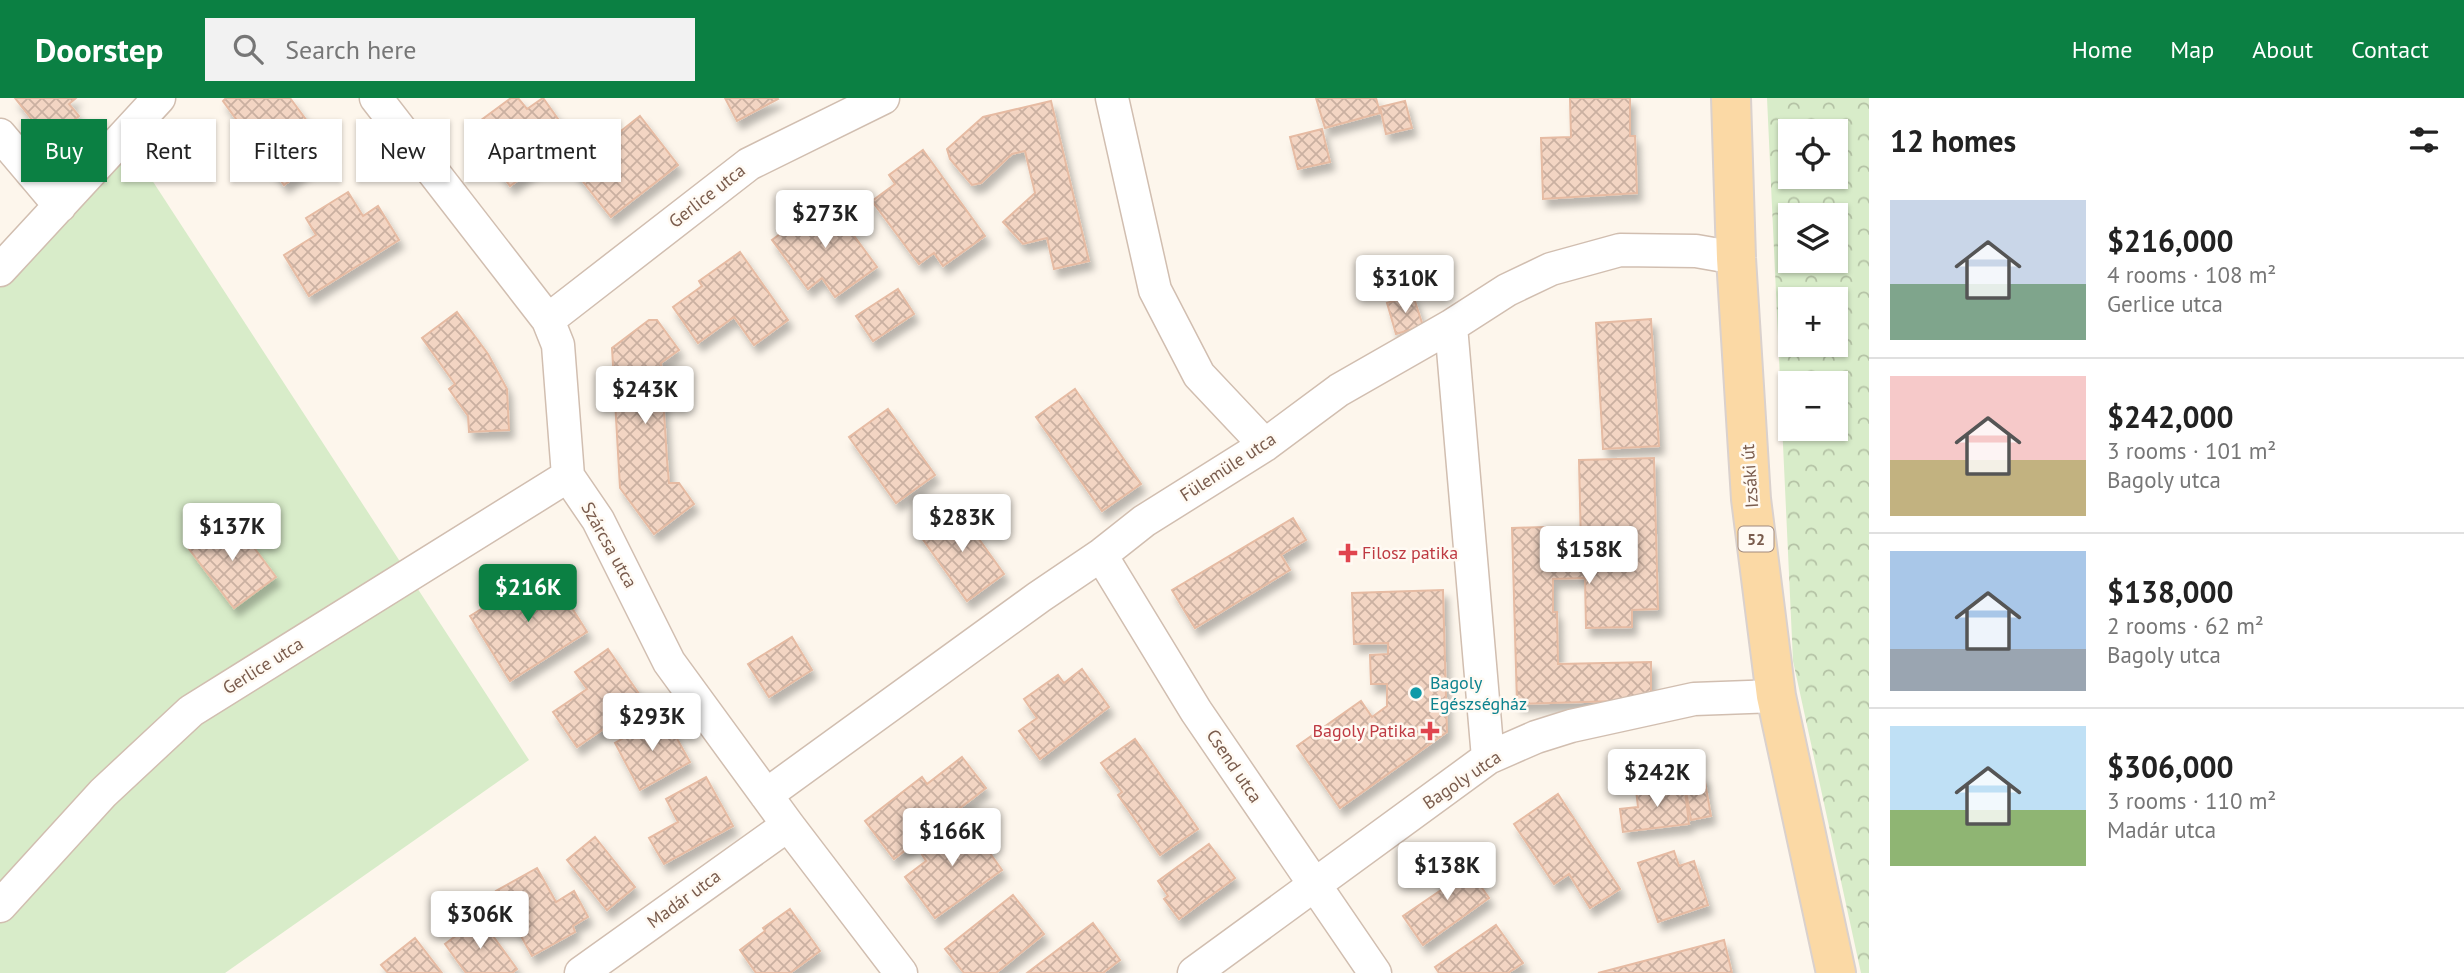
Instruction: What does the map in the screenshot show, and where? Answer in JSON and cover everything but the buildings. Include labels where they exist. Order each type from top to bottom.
[{"type":"main road","name":"Izsáki út","points":[[1731,98],[1736,258],[1751,499],[1776,696],[1836,973]]},
{"type":"street","points":[[0,270],[159,98]]},
{"type":"street","name":"Szárcsa utca","points":[[376,98],[548,320],[558,345],[568,476],[598,520],[669,662],[901,973]]},
{"type":"street","name":"Gerlice utca","points":[[548,320],[749,164],[883,98]]},
{"type":"street","points":[[1112,98],[1155,290],[1199,375],[1265,445]]},
{"type":"street","points":[[0,135],[60,206]]},
{"type":"street","name":"Fülemüle utca","points":[[766,795],[1101,555],[1144,521],[1265,445],[1339,390],[1451,326],[1507,290],[1551,269],[1620,250],[1696,251],[1736,258]]},
{"type":"street","points":[[1451,326],[1488,758]]},
{"type":"street","name":"Gerlice utca","points":[[0,906],[103,793],[191,711],[568,476]]},
{"type":"street","name":"Csend utca","points":[[1101,555],[1196,711],[1375,973]]},
{"type":"street","name":"Bagoly utca","points":[[1194,973],[1488,758],[1548,733],[1695,699],[1776,696]]},
{"type":"street","name":"Madár utca","points":[[581,973],[788,825]]},
{"type":"green space","points":[[1767,98],[1869,98],[1869,973],[1861,973],[1793,661],[1783,441],[1848,441],[1848,371],[1780,371],[1779,357],[1848,357],[1848,287],[1778,287],[1778,336]]},
{"type":"green space","points":[[121,140],[121,182],[153,182],[529,760],[225,973],[0,973],[0,257],[78,182],[107,182],[107,153]]},
{"type":"place","name":"Filosz patika","points":[[1348,553]]},
{"type":"place","name":"Bagoly Egészségház","points":[[1416,693]]},
{"type":"place","name":"Bagoly Patika","points":[[1430,731]]}]
